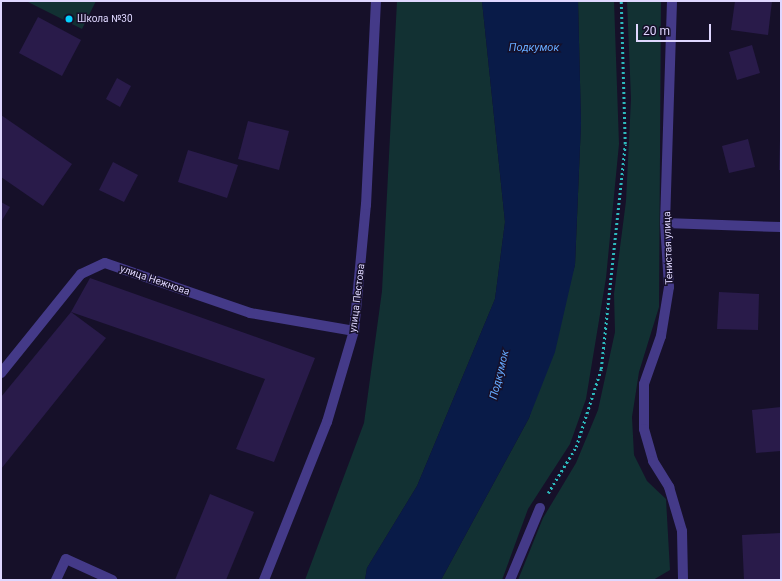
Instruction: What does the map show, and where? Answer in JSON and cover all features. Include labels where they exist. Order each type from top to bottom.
[{"type":"street","name":"улица Пестова","points":[[264,580],[327,422],[354,331],[366,205],[376,1]]},
{"type":"street","name":"Тенистая улица","points":[[672,1],[665,223],[670,287],[661,336],[644,384],[644,429],[653,461],[669,487],[682,531],[683,580]]},
{"type":"street","points":[[665,223],[781,227]]},
{"type":"street","name":"улица Нежнова","points":[[1,373],[81,274],[105,263],[250,313],[354,331]]},
{"type":"street","points":[[510,580],[540,508]]},
{"type":"street","points":[[56,580],[66,558],[112,580]]},
{"type":"path","points":[[540,508],[576,447],[601,369],[625,144],[621,1]]},
{"type":"green space","name":"Школа №30","points":[[26,1],[96,1],[82,29]]},
{"type":"green space","points":[[397,1],[482,1],[505,222],[495,299],[417,486],[367,568],[365,580],[305,580],[364,423],[382,291]]},
{"type":"green space","points":[[578,1],[614,1],[619,144],[606,278],[586,399],[570,444],[528,509],[502,580],[441,580],[529,418],[575,265],[581,123]]},
{"type":"green space","points":[[627,1],[661,1],[659,307],[639,372],[632,417],[634,455],[647,481],[666,499],[670,570],[653,580],[518,580],[543,518],[576,463],[598,410],[615,332],[614,294],[626,201],[631,99]]},
{"type":"water","name":"Подкумок","points":[[482,1],[578,1],[581,123],[575,265],[555,352],[529,418],[441,580],[365,580],[367,568],[417,486],[495,299],[505,222]]},
{"type":"building","points":[[735,1],[772,1],[768,35],[731,30]]},
{"type":"building","points":[[38,17],[81,40],[62,76],[19,53]]},
{"type":"building","points":[[752,45],[760,73],[737,80],[729,52]]},
{"type":"building","points":[[117,78],[131,86],[120,107],[106,99]]},
{"type":"building","points":[[1,115],[72,164],[43,206],[1,177]]},
{"type":"building","points":[[248,121],[289,131],[279,170],[238,159]]},
{"type":"building","points":[[748,139],[755,167],[729,173],[722,146]]},
{"type":"building","points":[[780,140],[781,170],[779,170]]},
{"type":"building","points":[[188,150],[238,165],[227,198],[178,182]]},
{"type":"building","points":[[113,162],[138,175],[124,202],[99,190]]},
{"type":"building","points":[[1,202],[10,207],[1,222]]},
{"type":"building","points":[[90,278],[315,358],[274,462],[236,449],[265,379],[71,312]]},
{"type":"building","points":[[719,292],[759,294],[758,330],[717,329]]},
{"type":"building","points":[[71,312],[106,338],[1,469],[1,397]]},
{"type":"building","points":[[781,407],[781,451],[756,453],[752,410]]},
{"type":"building","points":[[210,494],[254,512],[226,580],[175,580]]},
{"type":"building","points":[[781,533],[781,580],[744,580],[742,535]]},
{"type":"place","name":"Школа №30","points":[[69,19]]}]
